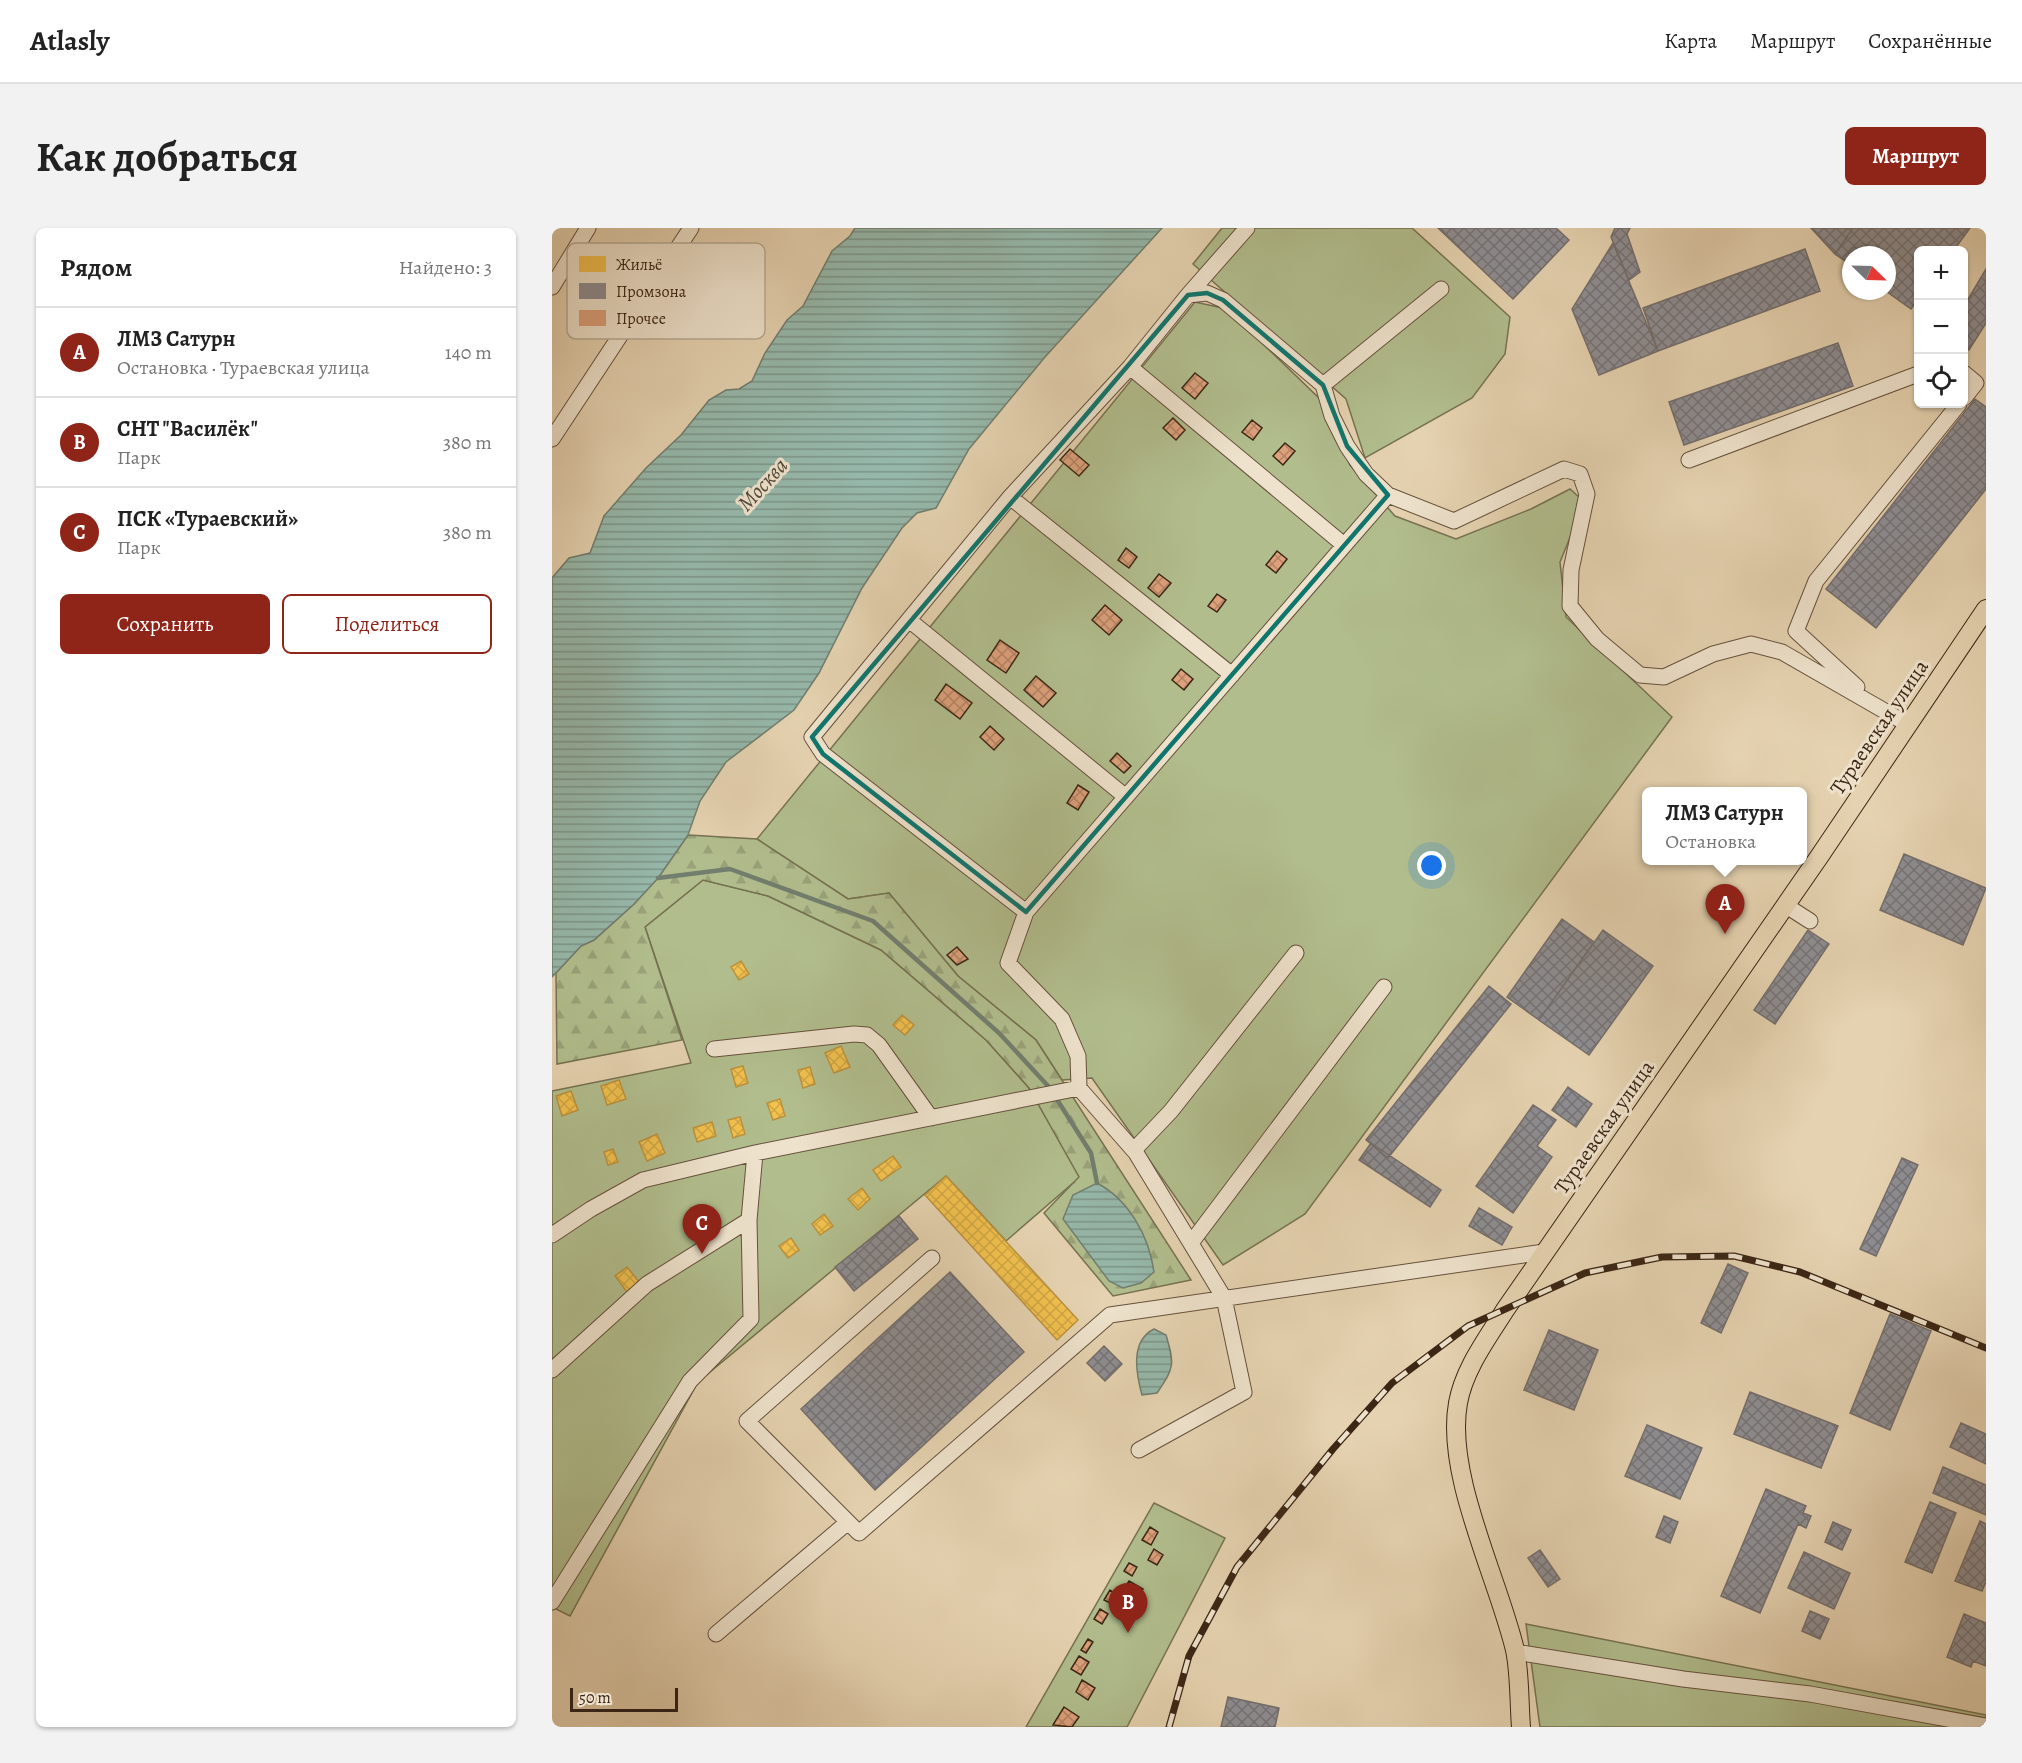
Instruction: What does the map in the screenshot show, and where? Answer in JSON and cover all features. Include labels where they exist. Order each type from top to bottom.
[{"type":"main road","name":"Тураевская улица","points":[[1521,1727],[1515,1652],[1460,1468],[1458,1413],[1468,1371],[1544,1252],[1785,905],[1986,609]]},
{"type":"street","points":[[579,243],[588,228]]},
{"type":"street","points":[[681,243],[691,228]]},
{"type":"street","points":[[1026,912],[823,754],[812,737],[1010,497],[1130,367],[1188,295],[1247,228]]},
{"type":"street","points":[[552,287],[567,262]]},
{"type":"street","points":[[1323,385],[1441,289]]},
{"type":"street","points":[[1188,295],[1207,292],[1223,300],[1323,385],[1332,416],[1347,446],[1366,474],[1388,495],[1454,520],[1564,469],[1580,474],[1587,494],[1570,570],[1570,606],[1597,639],[1640,675],[1664,677],[1713,654],[1751,644],[1782,652],[1909,724]]},
{"type":"street","points":[[552,439],[557,421],[614,339]]},
{"type":"street","points":[[1130,367],[1344,545]]},
{"type":"street","points":[[1689,460],[1914,376]]},
{"type":"street","points":[[1968,377],[1976,383],[1968,394]]},
{"type":"street","points":[[1874,703],[1796,631],[1816,580],[1956,408]]},
{"type":"street","points":[[1139,1450],[1244,1392],[1224,1298],[1134,1150],[1079,1088],[1078,1056],[1062,1019],[1008,963],[1026,912],[1388,495]]},
{"type":"street","points":[[1010,497],[1232,675]]},
{"type":"street","points":[[909,620],[1126,797]]},
{"type":"street","points":[[1785,905],[1810,921]]},
{"type":"street","points":[[1134,1150],[1171,1111],[1296,953]]},
{"type":"street","points":[[1191,1243],[1384,987]]},
{"type":"street","points":[[714,1049],[854,1034],[867,1035],[879,1045],[931,1118]]},
{"type":"street","points":[[552,1235],[591,1209],[643,1180],[755,1153],[1079,1088]]},
{"type":"street","points":[[552,1602],[690,1381],[751,1319],[749,1220],[755,1153]]},
{"type":"street","points":[[552,1370],[647,1284],[749,1220]]},
{"type":"street","points":[[932,1258],[747,1421],[859,1533],[1110,1315],[1544,1252]]},
{"type":"street","points":[[716,1634],[848,1522]]},
{"type":"street","points":[[1515,1652],[1683,1679],[1810,1694],[1986,1726]]},
{"type":"highlighted area","points":[[1207,293],[1223,300],[1323,385],[1347,446],[1388,495],[1026,912],[823,754],[812,737],[1188,295]]},
{"type":"green space","points":[[1222,228],[1412,228],[1510,317],[1505,354],[1472,398],[1365,458],[1346,399],[1193,264]]},
{"type":"green space","points":[[1195,302],[1227,309],[1323,402],[1350,465],[1395,516],[1456,539],[1531,509],[1570,489],[1580,498],[1571,535],[1560,562],[1566,617],[1672,717],[1305,1214],[1223,1265],[1092,1078],[1062,1080],[1036,1040],[958,976],[889,893],[848,899],[757,839]]},
{"type":"green space","points":[[688,835],[757,839],[848,899],[889,893],[958,976],[1036,1040],[1191,1280],[1113,1296],[1044,1213],[1079,1177],[1029,1088],[986,1040],[881,950],[768,896],[703,880],[645,927],[682,1040],[557,1064],[556,973],[581,946],[594,940],[634,904],[658,878]]},
{"type":"green space","points":[[703,880],[768,896],[881,950],[986,1040],[1029,1088],[1080,1177],[1006,1241],[946,1176],[698,1382],[570,1616],[552,1607],[552,1091],[691,1063],[645,927]]},
{"type":"green space","points":[[1154,1503],[1225,1538],[1127,1727],[1026,1727]]},
{"type":"green space","points":[[1526,1624],[1986,1715],[1986,1727],[1540,1727]]},
{"type":"water","name":"Москва","points":[[855,228],[1162,228],[1045,357],[969,449],[936,508],[917,513],[902,528],[862,588],[819,673],[794,710],[726,762],[700,801],[688,835],[658,878],[634,904],[594,940],[581,946],[552,977],[552,578],[569,558],[590,553],[604,516],[646,468],[681,435],[709,400],[726,390],[739,389],[752,381],[765,353],[787,320],[803,306],[832,251],[850,236]]},
{"type":"water","points":[[1097,1183],[1119,1199],[1128,1209],[1142,1233],[1154,1272],[1141,1283],[1123,1288],[1109,1281],[1063,1219],[1073,1195]]},
{"type":"water","points":[[1154,1329],[1166,1335],[1172,1360],[1170,1372],[1157,1393],[1142,1395],[1137,1368],[1138,1349],[1146,1334]]},
{"type":"building: Жильё","points":[[741,961],[749,974],[739,980],[731,967]]},
{"type":"building: Жильё","points":[[902,1015],[914,1025],[905,1035],[893,1025]]},
{"type":"building: Жильё","points":[[841,1046],[850,1067],[834,1073],[825,1053]]},
{"type":"building: Жильё","points":[[743,1066],[748,1083],[736,1087],[731,1069]]},
{"type":"building: Жильё","points":[[810,1067],[815,1084],[803,1088],[798,1070]]},
{"type":"building: Жильё","points":[[619,1080],[626,1099],[607,1105],[601,1086]]},
{"type":"building: Жильё","points":[[571,1091],[578,1110],[562,1116],[556,1096]]},
{"type":"building: Жильё","points":[[780,1099],[785,1116],[773,1120],[767,1103]]},
{"type":"building: Жильё","points":[[740,1117],[745,1134],[733,1138],[728,1120]]},
{"type":"building: Жильё","points":[[712,1122],[716,1136],[697,1142],[693,1128]]},
{"type":"building: Жильё","points":[[657,1134],[665,1153],[647,1161],[639,1142]]},
{"type":"building: Жильё","points":[[613,1149],[618,1162],[608,1165],[604,1152]]},
{"type":"building: Жильё","points":[[893,1156],[901,1167],[881,1181],[873,1170]]},
{"type":"building: Жильё","points":[[946,1176],[1078,1320],[1057,1340],[925,1195]]},
{"type":"building: Жильё","points":[[862,1188],[870,1199],[858,1210],[848,1199]]},
{"type":"building: Жильё","points":[[824,1214],[833,1226],[820,1235],[812,1224]]},
{"type":"building: Жильё","points":[[791,1238],[799,1250],[788,1258],[779,1246]]},
{"type":"building: Жильё","points":[[627,1267],[639,1282],[627,1292],[615,1276]]},
{"type":"building: Промзона","points":[[1438,228],[1556,228],[1569,240],[1513,299]]},
{"type":"building: Промзона","points":[[1615,228],[1630,228],[1627,234],[1640,272],[1629,280],[1611,237]]},
{"type":"building: Промзона","points":[[1811,228],[1853,228],[1835,254]]},
{"type":"building: Промзона","points":[[1853,228],[1970,228],[1957,246],[1914,246],[1914,305],[1911,309],[1896,298],[1896,246],[1842,246],[1842,259],[1835,254]]},
{"type":"building: Промзона","points":[[1613,243],[1658,351],[1599,375],[1572,309]]},
{"type":"building: Промзона","points":[[1805,249],[1820,291],[1658,351],[1643,308]]},
{"type":"building: Промзона","points":[[1986,269],[1986,323],[1969,350],[1968,349],[1968,299]]},
{"type":"building: Промзона","points":[[1838,343],[1853,386],[1684,445],[1669,402]]},
{"type":"building: Промзона","points":[[1975,399],[1986,407],[1986,489],[1876,628],[1826,589]]},
{"type":"building: Промзона","points":[[1904,854],[1986,888],[1963,945],[1880,910]]},
{"type":"building: Промзона","points":[[1562,919],[1594,942],[1539,1020],[1507,997]]},
{"type":"building: Промзона","points":[[1603,930],[1653,966],[1589,1055],[1539,1020]]},
{"type":"building: Промзона","points":[[1808,930],[1829,944],[1775,1024],[1754,1010]]},
{"type":"building: Промзона","points":[[1489,986],[1511,1004],[1388,1158],[1366,1140]]},
{"type":"building: Промзона","points":[[1568,1087],[1592,1104],[1576,1127],[1552,1110]]},
{"type":"building: Промзона","points":[[1533,1105],[1556,1120],[1537,1146],[1552,1157],[1513,1213],[1476,1186]]},
{"type":"building: Промзона","points":[[1371,1143],[1441,1190],[1430,1207],[1359,1160]]},
{"type":"building: Промзона","points":[[1902,1158],[1918,1165],[1876,1256],[1860,1249]]},
{"type":"building: Промзона","points":[[1479,1208],[1512,1227],[1502,1245],[1469,1226]]},
{"type":"building: Промзона","points":[[899,1216],[918,1239],[854,1291],[835,1267]]},
{"type":"building: Промзона","points":[[1728,1264],[1748,1273],[1721,1333],[1701,1323]]},
{"type":"building: Промзона","points":[[950,1272],[1024,1352],[875,1490],[801,1409]]},
{"type":"building: Промзона","points":[[1890,1314],[1931,1331],[1890,1430],[1850,1413]]},
{"type":"building: Промзона","points":[[1549,1330],[1598,1350],[1574,1410],[1524,1390]]},
{"type":"building: Промзона","points":[[1104,1346],[1122,1364],[1105,1381],[1087,1363]]},
{"type":"building: Промзона","points":[[1750,1392],[1838,1426],[1821,1468],[1734,1434]]},
{"type":"building: Промзона","points":[[1961,1423],[1986,1434],[1986,1464],[1950,1447]]},
{"type":"building: Промзона","points":[[1647,1425],[1702,1448],[1680,1499],[1625,1476]]},
{"type":"building: Промзона","points":[[1943,1467],[1986,1485],[1986,1515],[1933,1493]]},
{"type":"building: Промзона","points":[[1766,1489],[1806,1506],[1803,1513],[1811,1516],[1806,1528],[1798,1524],[1760,1613],[1721,1596]]},
{"type":"building: Промзона","points":[[1930,1502],[1956,1513],[1932,1573],[1905,1562]]},
{"type":"building: Промзона","points":[[1664,1516],[1678,1522],[1670,1543],[1656,1537]]},
{"type":"building: Промзона","points":[[1980,1521],[1986,1524],[1986,1582],[1982,1591],[1955,1581]]},
{"type":"building: Промзона","points":[[1833,1522],[1851,1530],[1842,1550],[1825,1542]]},
{"type":"building: Промзона","points":[[1540,1550],[1560,1579],[1548,1587],[1528,1558]]},
{"type":"building: Промзона","points":[[1804,1552],[1850,1573],[1834,1609],[1788,1588]]},
{"type":"building: Промзона","points":[[1810,1611],[1829,1619],[1820,1639],[1802,1631]]},
{"type":"building: Промзона","points":[[1964,1614],[1986,1623],[1986,1666],[1973,1661],[1971,1667],[1947,1657]]},
{"type":"building: Промзона","points":[[1228,1697],[1279,1708],[1275,1727],[1221,1727]]},
{"type":"building: Прочее","points":[[1195,373],[1208,383],[1195,399],[1182,388]]},
{"type":"building: Прочее","points":[[1173,418],[1185,430],[1176,440],[1163,428]]},
{"type":"building: Прочее","points":[[1252,420],[1262,428],[1253,440],[1242,432]]},
{"type":"building: Прочее","points":[[1285,443],[1295,451],[1283,465],[1273,456]]},
{"type":"building: Прочее","points":[[1070,449],[1089,465],[1079,476],[1060,460]]},
{"type":"building: Прочее","points":[[1126,548],[1137,557],[1129,568],[1118,560]]},
{"type":"building: Прочее","points":[[1277,551],[1287,559],[1276,573],[1266,565]]},
{"type":"building: Прочее","points":[[1159,574],[1171,583],[1159,597],[1148,588]]},
{"type":"building: Прочее","points":[[1217,594],[1226,600],[1217,612],[1208,606]]},
{"type":"building: Прочее","points":[[1105,605],[1122,620],[1109,635],[1092,620]]},
{"type":"building: Прочее","points":[[1000,640],[1019,653],[1006,673],[987,660]]},
{"type":"building: Прочее","points":[[1181,669],[1193,679],[1184,690],[1172,680]]},
{"type":"building: Прочее","points":[[1036,676],[1056,693],[1043,707],[1024,690]]},
{"type":"building: Прочее","points":[[946,684],[972,703],[960,719],[935,700]]},
{"type":"building: Прочее","points":[[990,726],[1004,739],[994,750],[980,737]]},
{"type":"building: Прочее","points":[[1117,753],[1131,766],[1124,773],[1110,761]]},
{"type":"building: Прочее","points":[[1078,785],[1089,792],[1078,810],[1067,803]]},
{"type":"building: Прочее","points":[[957,947],[968,959],[957,965],[947,955]]},
{"type":"building: Прочее","points":[[1150,1527],[1158,1532],[1151,1545],[1142,1540]]},
{"type":"building: Прочее","points":[[1154,1549],[1163,1555],[1157,1565],[1148,1560]]},
{"type":"building: Прочее","points":[[1129,1563],[1137,1567],[1132,1576],[1124,1571]]},
{"type":"building: Прочее","points":[[1129,1581],[1143,1589],[1135,1602],[1121,1593]]},
{"type":"building: Прочее","points":[[1110,1590],[1117,1595],[1112,1604],[1104,1600]]},
{"type":"building: Прочее","points":[[1100,1609],[1108,1614],[1102,1624],[1094,1619]]},
{"type":"building: Прочее","points":[[1088,1639],[1093,1642],[1086,1653],[1081,1650]]},
{"type":"building: Прочее","points":[[1079,1656],[1089,1662],[1081,1675],[1071,1669]]},
{"type":"building: Прочее","points":[[1082,1680],[1095,1688],[1088,1700],[1076,1692]]},
{"type":"building: Прочее","points":[[1064,1707],[1079,1717],[1072,1727],[1053,1725]]},
{"type":"waterway","points":[[658,878],[730,869],[873,921],[999,1033],[1049,1087],[1091,1153],[1097,1183]]},
{"type":"railway","points":[[1169,1727],[1189,1656],[1237,1567],[1333,1449],[1392,1383],[1468,1326],[1585,1273],[1662,1257],[1734,1256],[1800,1272],[1986,1348]]},
{"type":"place","name":"ЛМЗ Сатурн","points":[[1725,934]]},
{"type":"place","name":"ПСК «Тураевский»","points":[[702,1254]]},
{"type":"place","name":"СНТ \"Василёк\"","points":[[1128,1633]]}]
